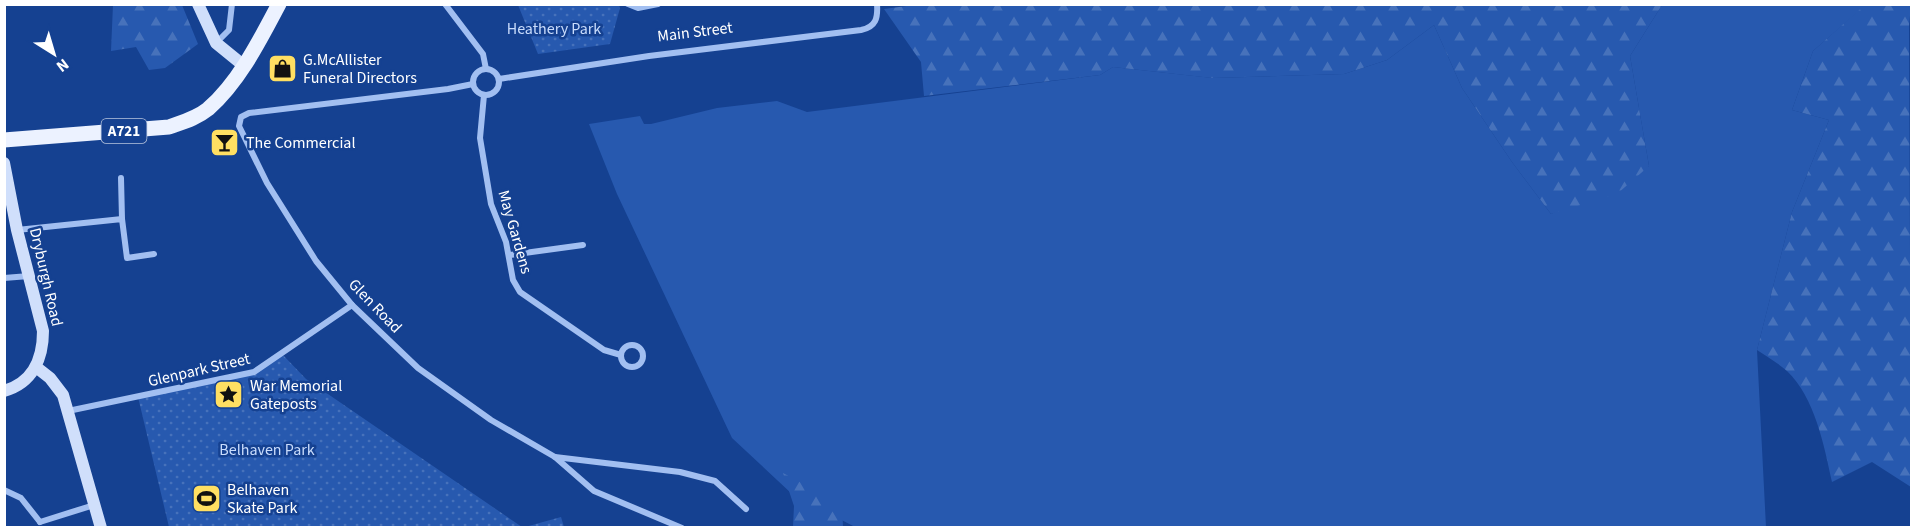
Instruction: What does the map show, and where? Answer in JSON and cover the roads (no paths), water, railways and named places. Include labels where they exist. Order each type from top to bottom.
[{"type":"main road","name":"A721","points":[[4,140],[170,127],[191,119],[207,109],[230,85],[279,4]]},
{"type":"street","points":[[198,4],[216,43],[243,65]]},
{"type":"street","points":[[216,43],[228,30],[232,4]]},
{"type":"street","points":[[445,4],[483,54],[486,69]]},
{"type":"street","points":[[628,4],[638,8],[658,4]]},
{"type":"street","name":"Main Street","points":[[499,79],[649,56],[861,30],[874,24],[878,17],[877,4]]},
{"type":"street","points":[[486,69],[494,72],[499,79],[496,91],[484,95],[477,91],[473,84],[478,72],[486,69]]},
{"type":"street","name":"Glen Road","points":[[473,84],[249,113],[242,117],[239,126],[287,218],[316,261],[352,305],[436,382],[491,420],[555,457],[594,491],[682,528]]},
{"type":"street","name":"May Gardens","points":[[484,95],[480,138],[491,204],[510,255],[510,269],[520,292],[604,350],[621,355]]},
{"type":"street","name":"Dryburgh Road","points":[[4,163],[17,230],[43,331],[42,349],[36,367]]},
{"type":"street","points":[[121,178],[122,219],[127,258],[154,254]]},
{"type":"street","points":[[17,230],[122,219]]},
{"type":"street","points":[[510,255],[583,245]]},
{"type":"street","points":[[4,278],[29,276]]},
{"type":"street","name":"Glenpark Street","points":[[68,411],[254,372],[352,305]]},
{"type":"street","points":[[4,391],[23,382],[36,367],[58,387],[68,411],[101,528]]},
{"type":"street","name":"Glen Road","points":[[555,457],[680,472],[715,481],[746,509]]},
{"type":"street","points":[[4,490],[21,498],[39,525],[95,505]]},
{"type":"place","name":"G.McAllister Funeral Directors","points":[[282,69]]},
{"type":"place","name":"The Commercial","points":[[225,143]]},
{"type":"place","name":"War Memorial Gateposts","points":[[229,395]]},
{"type":"place","name":"Belhaven Skate Park","points":[[206,499]]},
{"type":"park label","name":"Heathery Park","points":[[554,29]]},
{"type":"park label","name":"Belhaven Park","points":[[267,450]]}]
